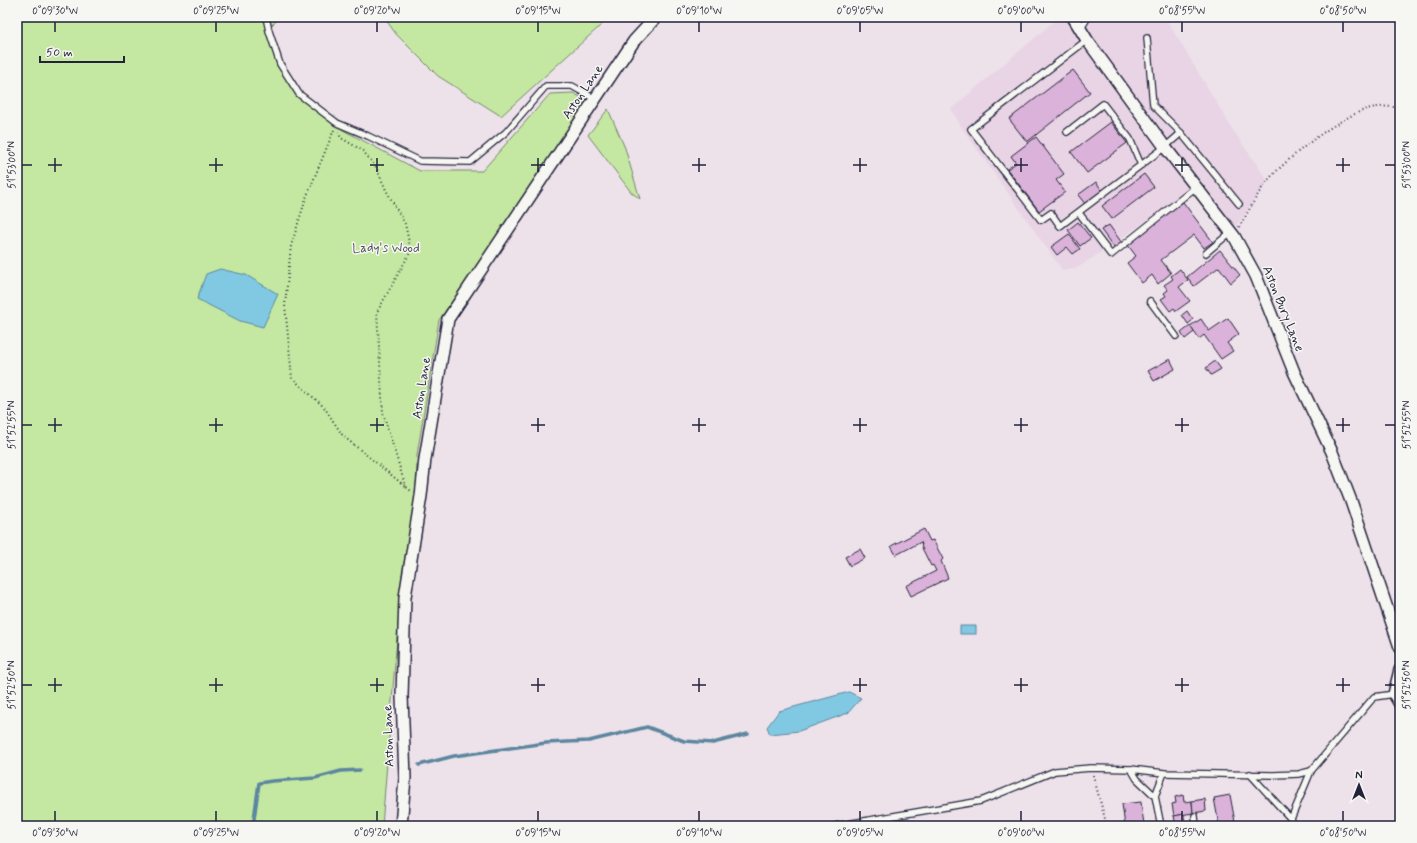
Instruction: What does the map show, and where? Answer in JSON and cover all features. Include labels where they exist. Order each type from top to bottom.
[{"type":"street","name":"Aston Lane","points":[[401,826],[405,778],[402,696],[405,597],[425,458],[448,320],[634,41],[656,17]]},
{"type":"street","name":"Aston Bury Lane","points":[[1073,17],[1086,40],[1165,147],[1232,234],[1256,276],[1294,372],[1332,452],[1351,501],[1400,647]]},
{"type":"street","points":[[1400,670],[1394,694],[1400,704]]},
{"type":"lane","points":[[266,17],[280,64],[299,94],[337,124],[368,136],[420,161],[470,162],[506,132],[546,86],[572,86],[595,99]]},
{"type":"lane","points":[[1080,30],[1088,17]]},
{"type":"lane","points":[[1147,38],[1153,106],[1181,133],[1239,204]]},
{"type":"lane","points":[[1086,40],[971,128],[1041,220],[1051,213],[1060,226],[1165,147],[1181,133]]},
{"type":"lane","points":[[1067,132],[1103,104],[1130,139],[1140,165]]},
{"type":"lane","points":[[1079,213],[1111,255],[1196,188]]},
{"type":"lane","points":[[1206,253],[1232,234]]},
{"type":"lane","points":[[1150,301],[1176,336]]},
{"type":"lane","points":[[1291,819],[1311,771],[1374,697],[1394,694]]},
{"type":"lane","points":[[835,826],[981,802],[1055,771],[1091,768],[1164,773],[1287,775],[1311,771]]},
{"type":"lane","points":[[1131,770],[1137,779],[1155,796]]},
{"type":"lane","points":[[1161,826],[1155,796],[1164,773]]},
{"type":"lane","points":[[1250,774],[1291,819],[1293,826]]},
{"type":"lane","points":[[1195,816],[1196,826]]},
{"type":"path","points":[[1232,234],[1268,181],[1296,154],[1335,124],[1367,109],[1389,106],[1400,108]]},
{"type":"path","points":[[337,124],[306,198],[291,246],[285,305],[292,378],[324,407],[343,436],[407,489],[420,496]]},
{"type":"path","points":[[337,131],[341,138],[362,150],[376,167],[386,190],[405,224],[411,251],[377,312],[383,413],[407,489]]},
{"type":"path","points":[[1091,768],[1107,826]]},
{"type":"shaded area","points":[[1059,17],[1082,17],[1087,24],[1095,17],[1165,17],[1233,130],[1268,181],[1230,235],[1192,190],[1079,267],[1062,270],[962,128],[951,109]]},
{"type":"green space","name":"Lady's Wood","points":[[17,17],[281,17],[266,30],[278,65],[297,95],[343,130],[420,171],[482,171],[550,94],[573,93],[589,102],[496,243],[439,320],[417,455],[416,494],[402,575],[382,826],[17,826]]},
{"type":"green space","points":[[384,17],[610,17],[501,116],[438,76],[396,34]]},
{"type":"green space","points":[[608,109],[625,148],[640,199],[631,192],[588,135]]},
{"type":"water","points":[[220,269],[246,275],[278,294],[263,327],[240,321],[197,299],[206,274]]},
{"type":"water","points":[[960,626],[976,626],[976,634],[960,634]]},
{"type":"water","points":[[849,692],[861,698],[848,713],[799,731],[770,734],[767,727],[779,711]]},
{"type":"building","points":[[1073,70],[1090,92],[1027,142],[1009,119]]},
{"type":"building","points":[[1111,122],[1127,143],[1087,173],[1071,152]]},
{"type":"building","points":[[1036,137],[1064,174],[1056,180],[1065,192],[1039,211],[1007,169],[1016,163],[1011,156]]},
{"type":"building","points":[[1144,174],[1154,187],[1112,219],[1102,206]]},
{"type":"building","points":[[1096,182],[1104,193],[1086,205],[1078,195]]},
{"type":"building","points":[[1183,202],[1213,242],[1204,248],[1194,235],[1161,260],[1171,273],[1158,284],[1152,275],[1142,283],[1127,263],[1136,256],[1127,244]]},
{"type":"building","points":[[1078,222],[1091,238],[1080,246],[1068,230]]},
{"type":"building","points":[[1109,225],[1122,243],[1115,249],[1101,230]]},
{"type":"building","points":[[1069,234],[1080,249],[1073,254],[1067,247],[1057,255],[1051,247]]},
{"type":"building","points":[[1220,250],[1240,275],[1231,283],[1219,267],[1194,286],[1187,277]]},
{"type":"building","points":[[1180,269],[1188,280],[1179,287],[1190,301],[1176,311],[1174,308],[1170,311],[1161,299],[1166,296],[1164,293],[1168,290],[1164,285],[1173,279],[1171,276]]},
{"type":"building","points":[[1187,311],[1193,320],[1188,324],[1182,315]]},
{"type":"building","points":[[1228,318],[1239,334],[1227,343],[1233,351],[1221,359],[1204,335],[1199,339],[1190,326],[1201,319],[1209,331]]},
{"type":"building","points":[[1190,326],[1194,332],[1185,339],[1181,333]]},
{"type":"building","points":[[1170,359],[1175,369],[1154,381],[1148,371]]},
{"type":"building","points":[[1215,361],[1221,369],[1211,375],[1206,368]]},
{"type":"building","points":[[924,529],[930,541],[933,540],[943,559],[941,561],[948,578],[911,596],[906,586],[936,571],[933,565],[931,566],[921,546],[921,542],[896,555],[891,546]]},
{"type":"building","points":[[860,549],[865,558],[850,566],[845,557]]},
{"type":"building","points":[[1183,795],[1184,802],[1192,801],[1193,813],[1174,816],[1172,804],[1176,803],[1175,797]]},
{"type":"building","points":[[1230,795],[1235,822],[1219,825],[1214,798]]},
{"type":"building","points":[[1205,799],[1206,811],[1193,813],[1192,801]]},
{"type":"building","points":[[1141,802],[1144,825],[1125,826],[1122,804]]},
{"type":"building","points":[[1184,814],[1185,826],[1176,826],[1174,816]]},
{"type":"building","points":[[1235,822],[1235,826],[1219,826],[1219,825]]},
{"type":"waterway","points":[[419,765],[454,756],[546,743],[589,741],[647,727],[684,741],[713,743],[748,734]]},
{"type":"waterway","points":[[253,826],[259,783],[315,778],[341,771],[360,770]]}]
